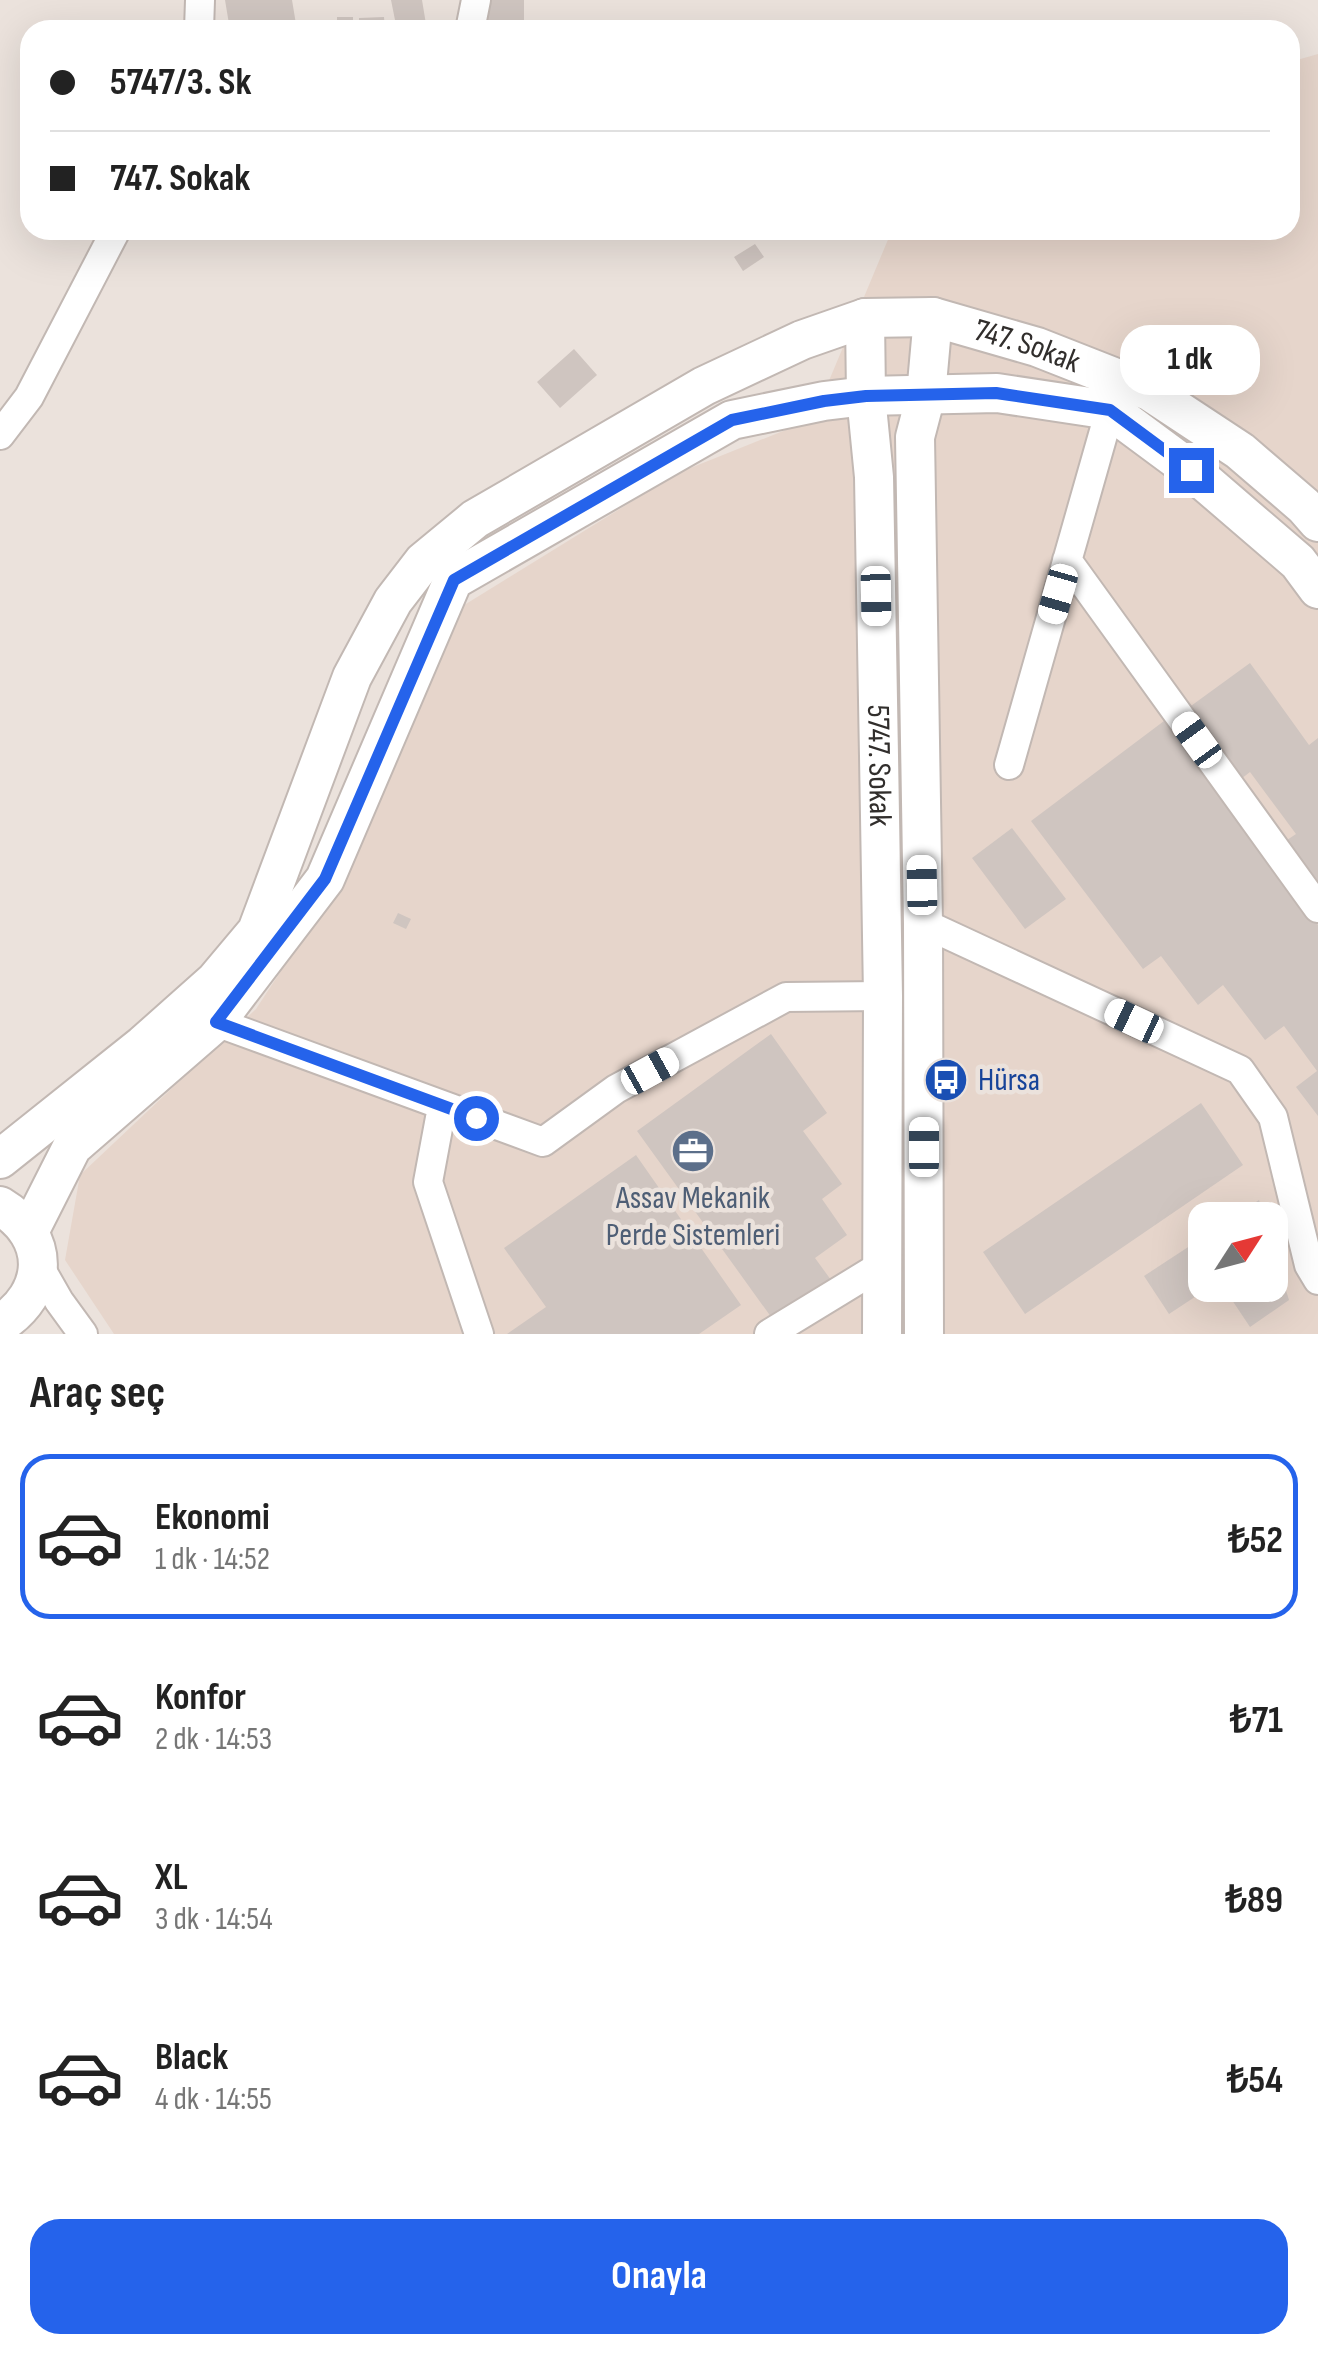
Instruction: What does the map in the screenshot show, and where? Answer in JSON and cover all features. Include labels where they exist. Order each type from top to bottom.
[{"type":"main road","name":"747. Sokak","points":[[0,1159],[143,1046],[214,982],[257,931],[352,677],[393,601],[423,562],[474,519],[704,386],[802,340],[865,318],[932,317],[1037,346],[1149,391],[1240,451],[1318,522]]},
{"type":"main road","name":"5747. Sokak","points":[[924,1334],[923,922],[915,436],[926,395],[932,317]]},
{"type":"main road","name":"5747. Sokak","points":[[865,318],[866,396],[874,477],[883,996],[882,1334]]},
{"type":"main road","name":"747. Sokak","points":[[0,1324],[16,1314],[36,1283],[34,1248],[72,1147],[216,1022],[325,879],[454,580],[732,420],[866,396],[996,393],[1110,410],[1191,470],[1298,562],[1318,589]]},
{"type":"main road","points":[[0,1206],[15,1215],[34,1248]]},
{"type":"street","points":[[0,435],[29,398],[111,240]]},
{"type":"street","points":[[1008,764],[1110,410]]},
{"type":"street","points":[[1067,560],[1318,908]]},
{"type":"street","points":[[923,922],[1240,1070],[1274,1117],[1309,1265],[1318,1280]]},
{"type":"street","points":[[216,1022],[543,1142],[616,1089],[786,997],[883,996]]},
{"type":"street","points":[[442,1106],[428,1182],[479,1334]]},
{"type":"street","points":[[34,1248],[59,1301],[83,1334]]},
{"type":"street","points":[[768,1334],[882,1265]]},
{"type":"shaded area","points":[[1318,54],[1318,1334],[114,1334],[65,1260],[80,1175],[256,1009],[338,884],[461,607],[678,473],[813,419],[888,240],[1300,240],[1300,59]]},
{"type":"building","points":[[225,0],[292,0],[295,20],[228,20]]},
{"type":"building","points":[[391,0],[422,0],[425,20],[395,20]]},
{"type":"building","points":[[482,0],[524,0],[524,20],[481,20]]},
{"type":"building","points":[[384,17],[384,20],[359,20]]},
{"type":"building","points":[[755,244],[764,257],[743,271],[734,257]]},
{"type":"building","points":[[574,349],[597,375],[560,408],[537,382]]},
{"type":"building","points":[[1250,663],[1309,745],[1318,738],[1318,900],[1278,846],[1296,834],[1250,772],[1237,782],[1184,711]]},
{"type":"building","points":[[1164,721],[1318,925],[1318,1116],[1296,1087],[1317,1071],[1284,1026],[1265,1040],[1223,985],[1198,1005],[1161,956],[1143,969],[1031,821]]},
{"type":"building","points":[[1012,828],[1066,899],[1025,929],[972,858]]},
{"type":"building","points":[[398,913],[411,919],[406,929],[393,923]]},
{"type":"building","points":[[771,1034],[827,1113],[803,1131],[842,1184],[822,1199],[847,1235],[815,1258],[831,1280],[774,1321],[637,1131]]},
{"type":"building","points":[[1201,1103],[1243,1165],[1025,1314],[983,1252]]},
{"type":"building","points":[[636,1155],[741,1305],[699,1334],[507,1334],[546,1307],[504,1248]]},
{"type":"building","points":[[1188,1247],[1188,1301],[1169,1314],[1144,1276]]},
{"type":"building","points":[[1233,1302],[1286,1302],[1250,1327]]},
{"type":"place","name":"Hürsa","points":[[946,1080]]},
{"type":"place","name":"Assav Mekanik Perde Sistemleri","points":[[693,1151]]},
{"type":"route","points":[[476,1118],[216,1022],[325,879],[454,580],[732,420],[824,401],[866,396],[996,393],[1110,410],[1191,470]]}]
